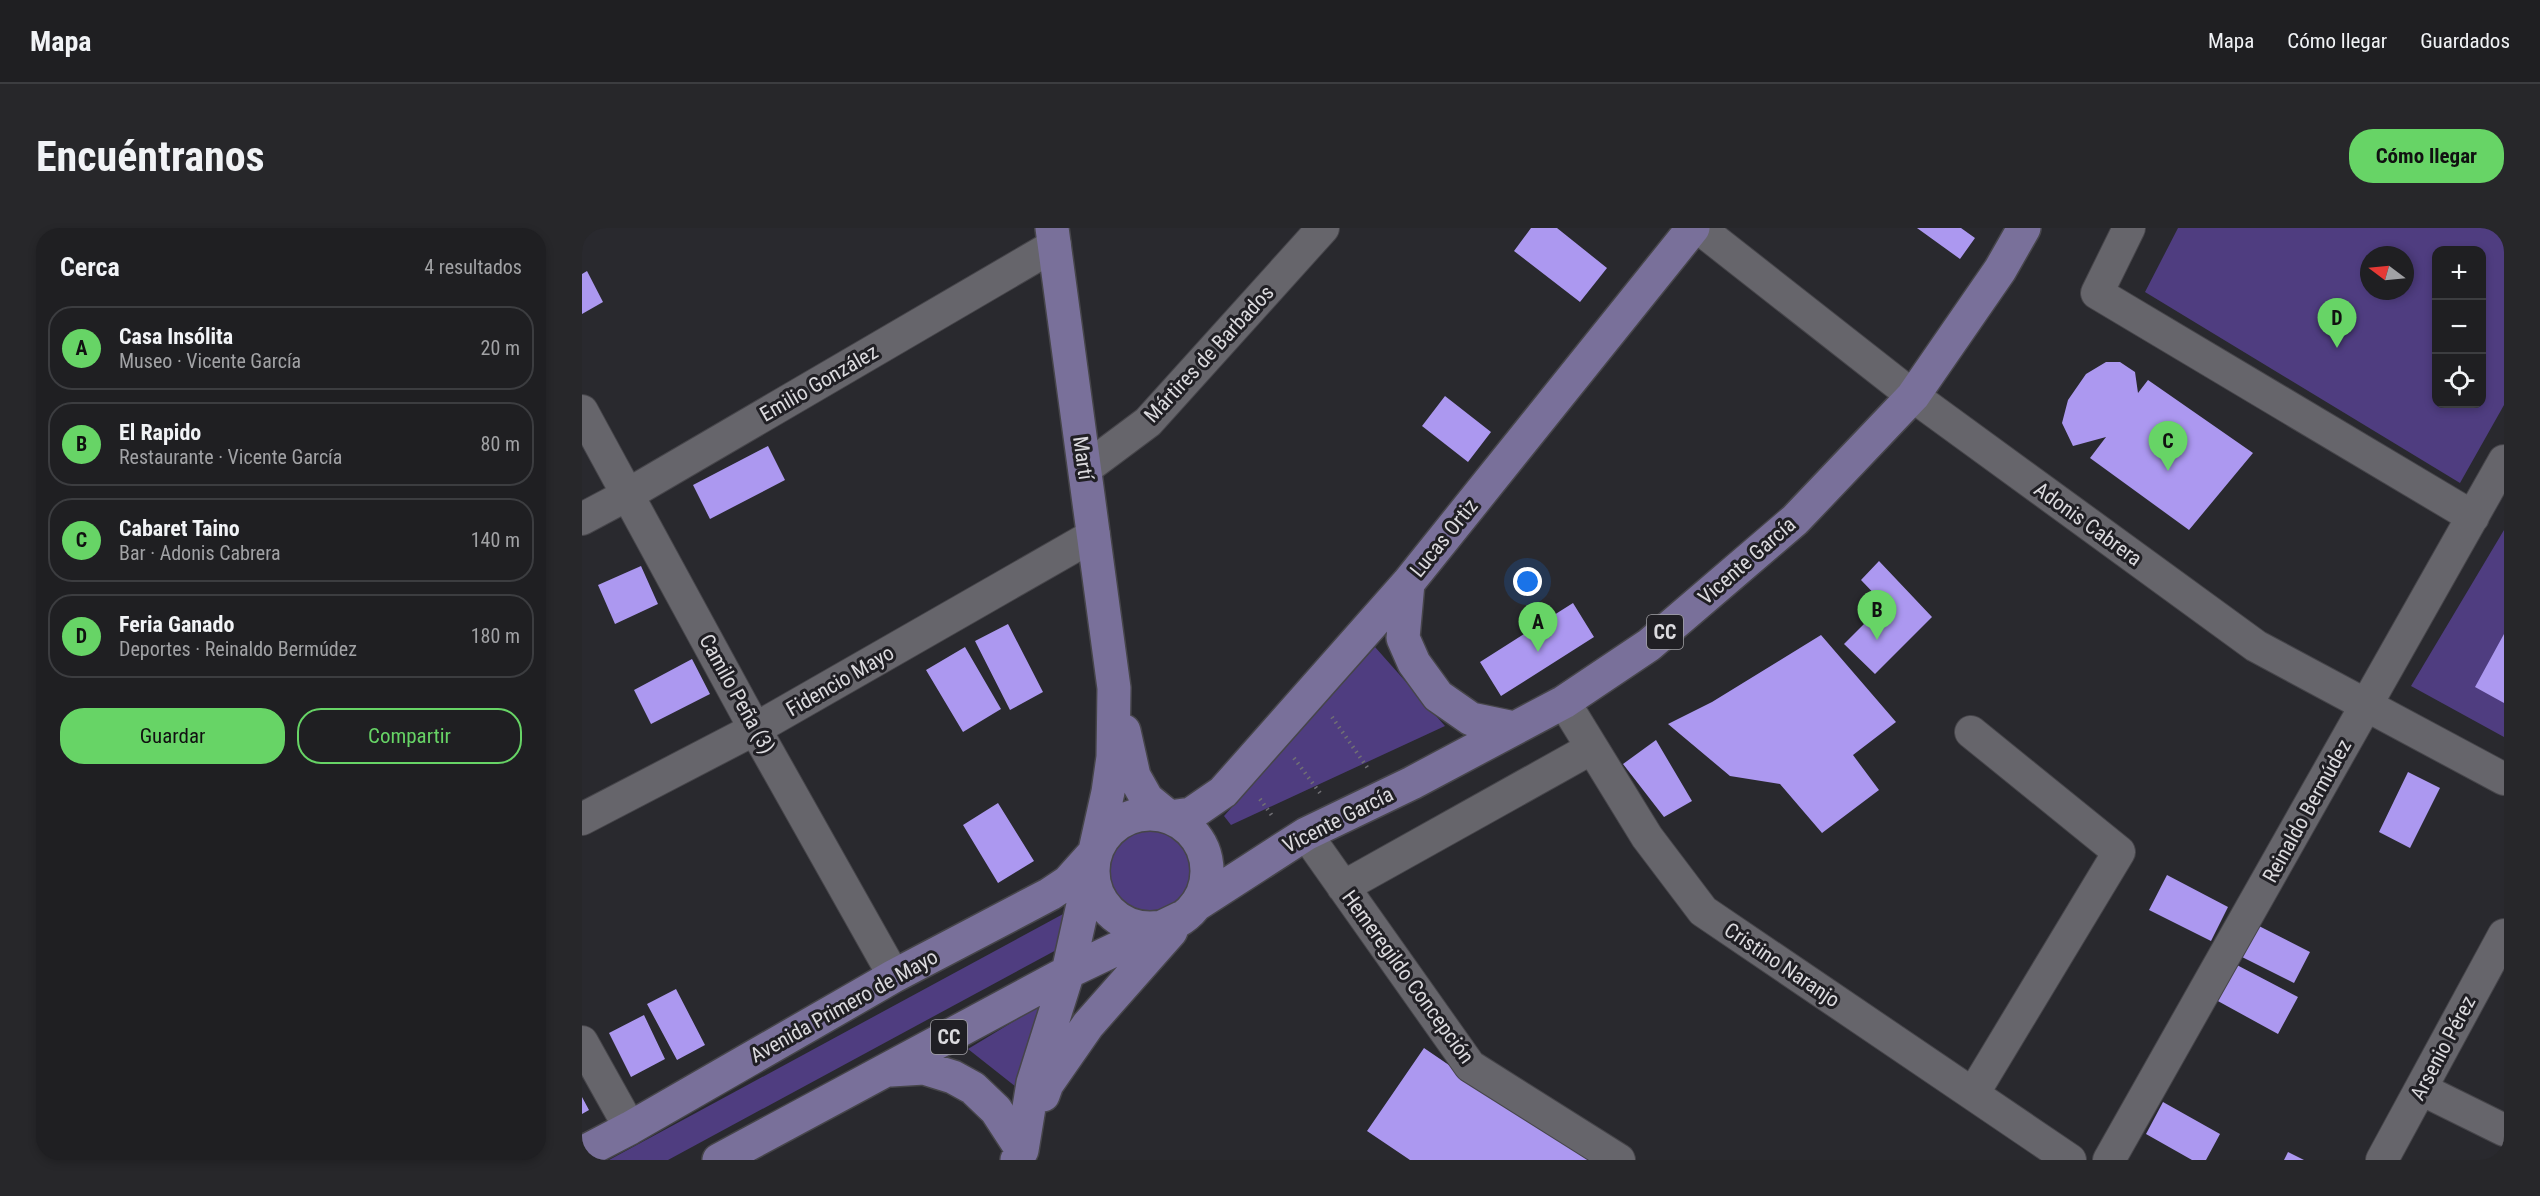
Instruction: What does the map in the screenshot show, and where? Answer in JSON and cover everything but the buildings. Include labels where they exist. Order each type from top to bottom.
[{"type":"main road","name":"Lucas Ortiz","points":[[1168,817],[1191,814],[1223,792],[1276,733],[1408,583],[1693,228]]},
{"type":"main road","name":"Vicente García","points":[[1188,912],[1299,838],[1564,702],[1649,645],[1795,520],[1913,396],[2000,270],[2024,228]]},
{"type":"main road","name":"Martí","points":[[1054,236],[1114,688],[1134,776],[1147,799],[1168,817],[1186,826],[1198,841],[1205,857],[1207,874],[1203,890],[1188,912]]},
{"type":"main road","points":[[1408,583],[1403,638],[1414,663],[1438,696],[1471,718],[1514,728]]},
{"type":"main road","name":"Martí","points":[[1097,849],[1113,757],[1114,688]]},
{"type":"main road","name":"Avenida Primero de Mayo","points":[[582,1153],[630,1128],[894,976],[1050,894],[1068,882],[1097,849],[1109,831],[1126,819],[1147,814],[1168,817]]},
{"type":"main road","points":[[1097,849],[1093,867],[1094,885],[1101,902],[1113,915],[1129,924],[1147,928],[1165,926],[1188,912]]},
{"type":"main road","points":[[1020,1155],[1033,1083],[1068,972],[1083,900],[1097,849]]},
{"type":"main road","points":[[1020,1155],[1047,1084],[1088,1025],[1188,912]]},
{"type":"main road","name":"CC","points":[[719,1160],[1068,972],[1130,945],[1188,912]]},
{"type":"main road","points":[[888,1070],[924,1068],[952,1077],[973,1088],[996,1110],[1020,1155]]},
{"type":"street","name":"Mártires de Barbados","points":[[1085,469],[1148,422],[1323,228]]},
{"type":"street","name":"Adonis Cabrera","points":[[1699,228],[1913,396],[2256,646],[2504,779]]},
{"type":"street","points":[[2130,228],[2097,293],[2472,517]]},
{"type":"street","name":"Emilio González","points":[[582,519],[627,495],[1054,236]]},
{"type":"street","name":"Camilo Peña (3)","points":[[582,411],[755,729],[894,976]]},
{"type":"street","name":"Reinaldo Bermúdez","points":[[2109,1160],[2504,461]]},
{"type":"street","name":"Fidencio Mayo","points":[[582,819],[755,729],[1094,535]]},
{"type":"street","name":"Cristino Naranjo","points":[[1564,702],[1647,837],[1703,911],[2070,1160]]},
{"type":"street","points":[[1971,732],[2119,852],[1973,1094]]},
{"type":"street","points":[[1343,887],[1592,748]]},
{"type":"street","name":"Hemeregildo Concepción","points":[[1299,838],[1343,887],[1470,1066],[1619,1160]]},
{"type":"street","name":"Arsenio Pérez","points":[[2382,1160],[2504,935]]},
{"type":"street","points":[[582,1042],[630,1128]]},
{"type":"street","points":[[2421,1089],[2504,1130]]},
{"type":"path","points":[[1313,689],[1386,795]]},
{"type":"path","points":[[1276,733],[1338,819]]},
{"type":"path","points":[[1239,772],[1299,838]]},
{"type":"shaded area","points":[[2178,228],[2504,228],[2504,405],[2460,483],[2145,292]]},
{"type":"shaded area","points":[[2504,530],[2504,737],[2411,686]]},
{"type":"shaded area","points":[[1375,647],[1445,726],[1231,825],[1224,816]]},
{"type":"shaded area","points":[[1141,826],[1160,826],[1185,840],[1195,856],[1200,875],[1199,885],[1191,902],[1141,924],[1122,914],[1111,904],[1102,883],[1110,850],[1116,840]]},
{"type":"shaded area","points":[[1065,913],[1060,948],[668,1160],[609,1160]]},
{"type":"shaded area","points":[[1044,1003],[1021,1091],[968,1049]]},
{"type":"place","name":"Feria Ganado","points":[[2337,348]]},
{"type":"place","name":"Cabaret Taino","points":[[2168,471]]},
{"type":"place","name":"El Rapido","points":[[1877,640]]},
{"type":"place","name":"Casa Insólita","points":[[1538,652]]}]
